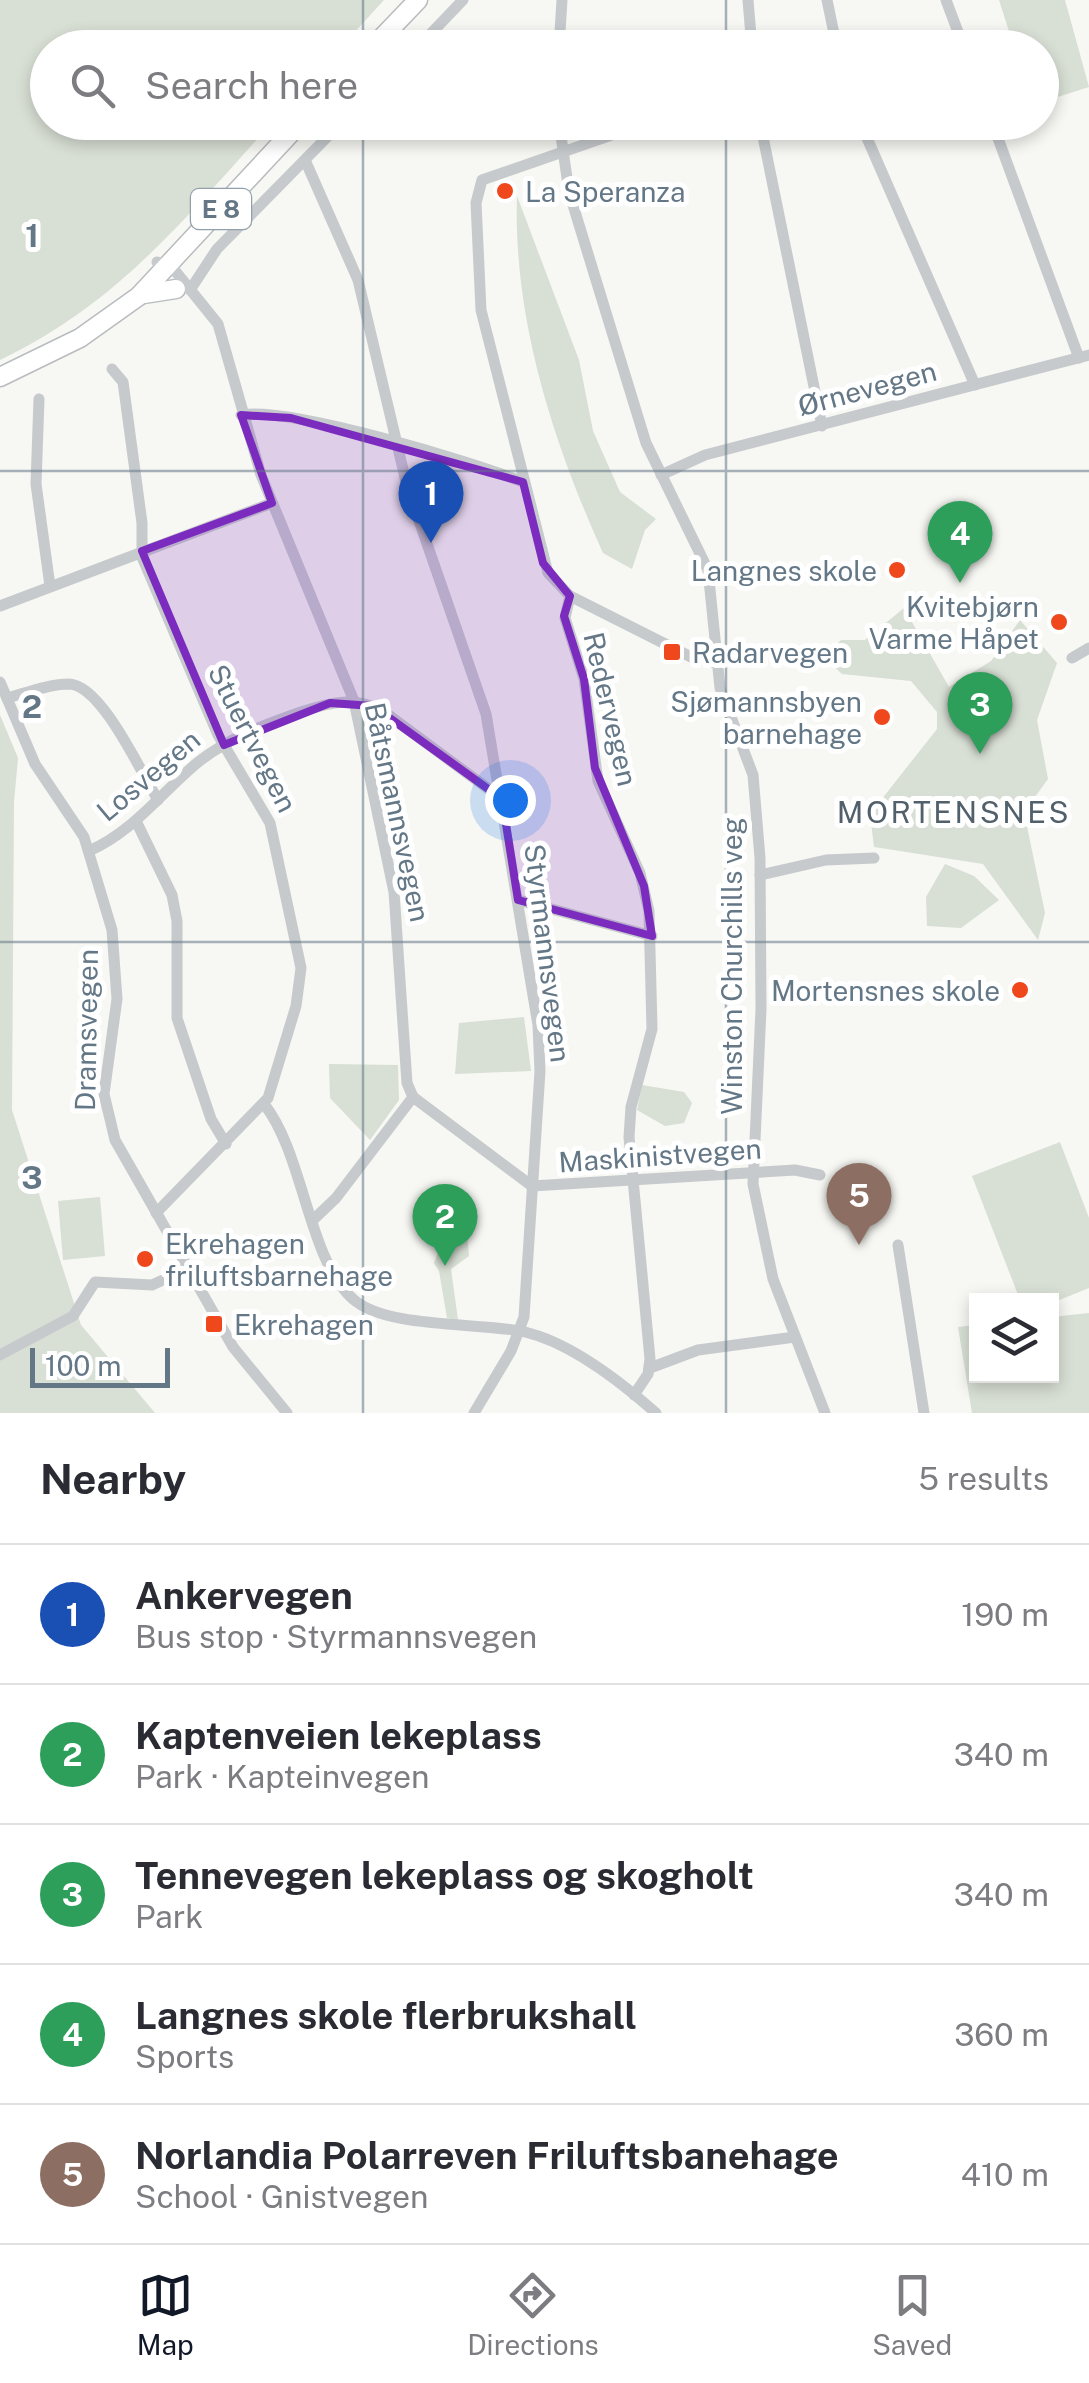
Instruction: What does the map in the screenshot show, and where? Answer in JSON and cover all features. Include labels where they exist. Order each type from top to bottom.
[{"type":"highway","points":[[389,30],[418,0]]},
{"type":"highway","name":"E 8","points":[[0,377],[94,330],[139,296],[284,140]]},
{"type":"highway","name":"E 8","points":[[54,350],[163,266]]},
{"type":"highway","name":"E 8","points":[[139,296],[183,290]]},
{"type":"street","points":[[434,30],[463,0]]},
{"type":"street","points":[[560,30],[562,0]]},
{"type":"street","points":[[748,0],[750,30]]},
{"type":"street","points":[[827,0],[833,30]]},
{"type":"street","points":[[946,0],[957,30]]},
{"type":"street","points":[[183,290],[216,249],[324,140]]},
{"type":"street","name":"Winston Churchills veg","points":[[560,140],[560,155],[642,432],[708,570],[716,663],[724,702],[753,776],[760,875],[762,1009],[752,1175],[768,1261],[825,1413]]},
{"type":"street","name":"Redervegen","points":[[601,140],[493,172],[482,180],[477,190],[481,310],[543,563],[555,584],[570,596],[564,618],[584,678],[595,768],[644,886],[652,936],[652,1029],[630,1121],[650,1368]]},
{"type":"street","points":[[764,140],[822,426]]},
{"type":"street","points":[[868,140],[974,385]]},
{"type":"street","points":[[999,140],[1084,357]]},
{"type":"street","name":"Styrmannsvegen","points":[[305,160],[358,280],[396,446],[486,714],[540,1042],[527,1287],[519,1331],[474,1413]]},
{"type":"street","name":"Båtsmannsvegen","points":[[163,266],[218,324],[241,415],[272,503],[354,701],[394,892],[407,1082],[413,1098]]},
{"type":"street","name":"Ørnevegen","points":[[661,475],[687,461],[1084,357]]},
{"type":"street","name":"Stuertvegen","points":[[112,369],[123,382],[142,551],[224,745],[270,823],[300,956],[296,1006],[264,1104],[156,1213]]},
{"type":"street","points":[[38,399],[36,484],[50,586]]},
{"type":"street","points":[[241,415],[277,415],[523,482]]},
{"type":"street","points":[[0,606],[272,503]]},
{"type":"street","points":[[570,596],[695,659],[716,663]]},
{"type":"street","points":[[1072,658],[1089,648]]},
{"type":"street","name":"Dramsvegen","points":[[0,682],[35,764],[89,851],[116,958],[117,998],[104,1080],[107,1115],[121,1152],[246,1366],[287,1413]]},
{"type":"street","points":[[7,698],[66,684],[82,688],[108,714],[158,800]]},
{"type":"street","points":[[354,701],[394,718],[502,800]]},
{"type":"street","name":"Losvegen","points":[[89,851],[136,822],[224,745],[316,707],[354,701]]},
{"type":"street","points":[[136,822],[172,895],[177,922],[177,1018],[210,1118],[226,1144]]},
{"type":"street","points":[[760,875],[826,860],[874,858]]},
{"type":"street","points":[[518,900],[652,936]]},
{"type":"street","points":[[314,1220],[336,1198],[413,1098]]},
{"type":"street","name":"Maskinistvegen","points":[[413,1098],[532,1186],[633,1184],[808,1170],[820,1175]]},
{"type":"street","points":[[264,1104],[280,1131],[332,1271],[358,1304],[384,1313],[519,1331],[570,1354],[656,1413]]},
{"type":"street","points":[[898,1245],[924,1413]]},
{"type":"street","points":[[0,1355],[74,1316],[94,1282],[112,1280],[142,1286],[188,1269]]},
{"type":"street","points":[[634,1395],[650,1368],[698,1350],[795,1337]]},
{"type":"highlighted area","points":[[241,415],[291,418],[523,482],[543,563],[570,596],[564,616],[584,679],[595,768],[644,886],[652,936],[518,900],[502,799],[373,706],[330,703],[224,745],[142,551],[272,503]]},
{"type":"shaded area","points":[[0,0],[384,0],[357,30],[30,30],[30,140],[256,140],[179,225],[115,285],[42,337],[0,360]]},
{"type":"shaded area","points":[[999,0],[1065,0],[1089,87],[1059,97],[1059,30],[1009,30]]},
{"type":"shaded area","points":[[517,196],[579,360],[593,431],[620,492],[656,519],[645,530],[632,569],[603,553],[553,424],[529,334],[517,242]]},
{"type":"shaded area","points":[[904,608],[949,687],[991,661],[1020,620],[1057,663],[1037,720],[1048,779],[1024,812],[1045,913],[1038,940],[983,864],[874,847],[870,814],[937,729],[937,712],[911,681],[842,674],[824,657],[841,640],[865,640]]},
{"type":"shaded area","points":[[0,715],[18,758],[14,802],[12,1110],[81,1325],[155,1413],[0,1413]]},
{"type":"shaded area","points":[[945,864],[974,876],[999,900],[961,928],[927,926],[926,897]]},
{"type":"shaded area","points":[[524,1017],[531,1071],[455,1074],[459,1023]]},
{"type":"shaded area","points":[[329,1064],[398,1065],[399,1100],[370,1140],[330,1098]]},
{"type":"shaded area","points":[[642,1085],[684,1092],[692,1103],[684,1123],[665,1126],[637,1110]]},
{"type":"shaded area","points":[[1060,1142],[1089,1218],[1089,1288],[1059,1300],[1059,1293],[1017,1293],[972,1176]]},
{"type":"shaded area","points":[[100,1197],[105,1256],[63,1260],[58,1201]]},
{"type":"shaded area","points":[[454,1213],[467,1234],[469,1256],[451,1269],[458,1320],[447,1318],[439,1271],[434,1263]]},
{"type":"shaded area","points":[[1089,1313],[1089,1413],[972,1413],[958,1327],[969,1326],[969,1383],[1059,1383],[1059,1316]]},
{"type":"place","name":"La Speranza","points":[[505,191]]},
{"type":"place","name":"Ankervegen","points":[[431,543]]},
{"type":"place","name":"Langnes skole","points":[[897,570]]},
{"type":"place","name":"Langnes skole flerbrukshall","points":[[960,583]]},
{"type":"place","name":"Kvitebjørn Varme Håpet","points":[[1059,622]]},
{"type":"place","name":"Radarvegen","points":[[672,652]]},
{"type":"place","name":"Sjømannsbyen barnehage","points":[[882,717]]},
{"type":"place","name":"Tennevegen lekeplass og skogholt","points":[[980,754]]},
{"type":"place","name":"Mortensnes skole","points":[[1020,990]]},
{"type":"place","name":"Norlandia Polarreven Friluftsbanehage","points":[[859,1245]]},
{"type":"place","name":"Ekrehagen friluftsbarnehage","points":[[145,1259]]},
{"type":"place","name":"Kaptenveien lekeplass","points":[[445,1266]]},
{"type":"place","name":"Ekrehagen","points":[[214,1324]]},
{"type":"district","name":"MORTENSNES","points":[[954,812]]}]
